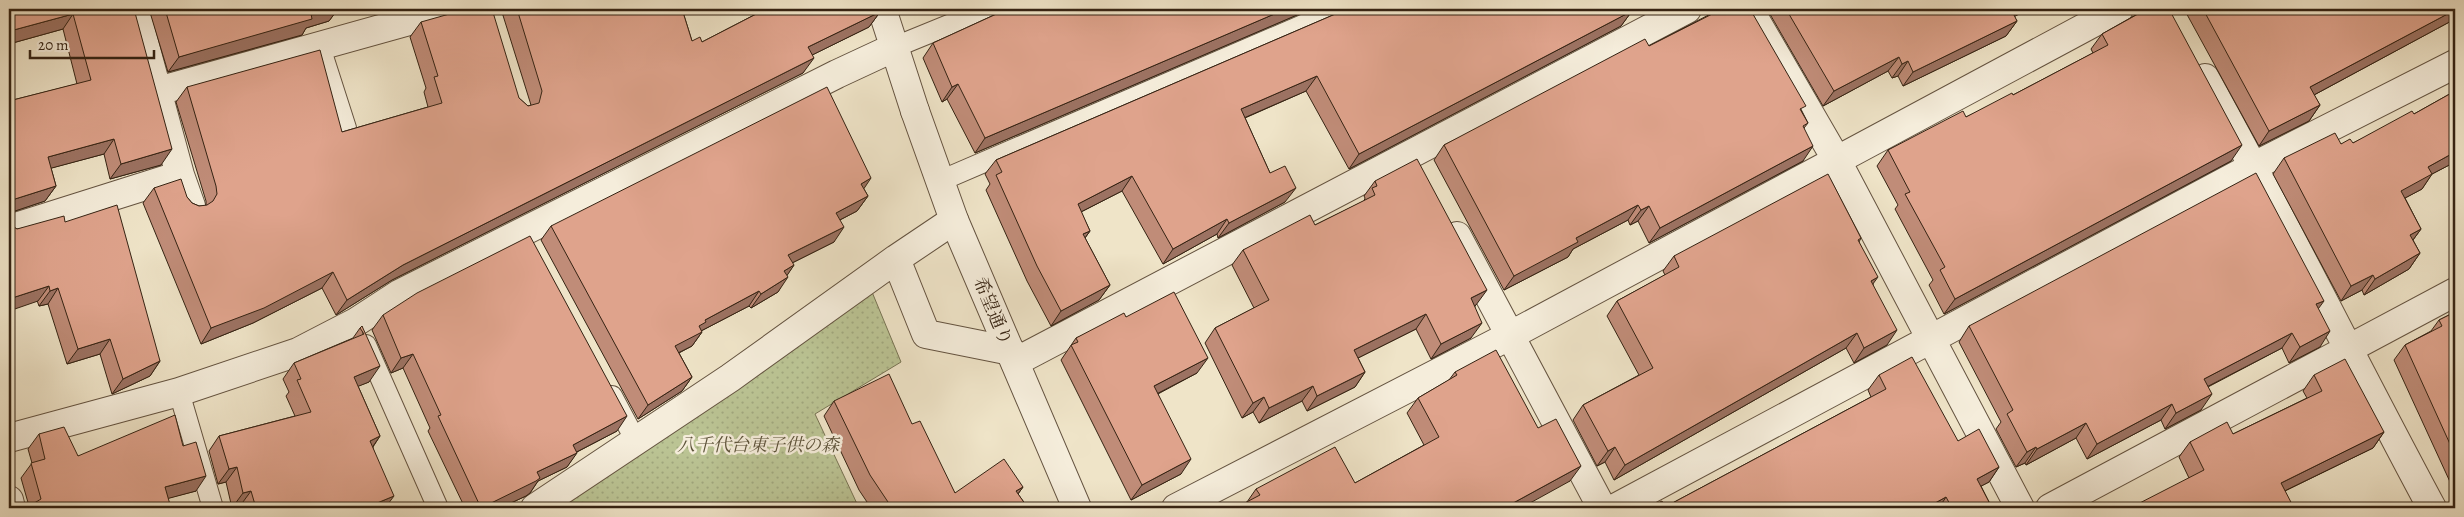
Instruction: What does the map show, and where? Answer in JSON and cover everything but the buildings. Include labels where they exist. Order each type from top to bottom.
[{"type":"street","points":[[135,9],[180,175],[191,206]]},
{"type":"street","points":[[158,90],[320,47],[452,9]]},
{"type":"street","name":"希望通り","points":[[882,9],[954,220],[1077,508]]},
{"type":"street","points":[[896,259],[926,334],[1013,356],[1418,162],[1687,9]]},
{"type":"street","points":[[1749,9],[1836,159],[2020,508]]},
{"type":"street","points":[[1176,508],[1511,335],[1836,159],[2119,9]]},
{"type":"street","points":[[9,438],[179,392],[298,352],[356,322],[399,294],[529,241],[837,74],[895,47]]},
{"type":"street","points":[[2191,52],[2254,166],[2347,349],[2432,508]]},
{"type":"street","points":[[1616,508],[2254,166],[2455,64]]},
{"type":"street","points":[[9,228],[180,175]]},
{"type":"street","points":[[1446,214],[1602,508]]},
{"type":"street","points":[[535,508],[730,378],[896,259],[954,220]]},
{"type":"street","points":[[2050,508],[2455,292]]},
{"type":"street","points":[[9,500],[11,508]]},
{"type":"lane","points":[[895,47],[988,9]]},
{"type":"lane","points":[[940,181],[1340,9]]},
{"type":"lane","points":[[320,47],[346,128]]},
{"type":"lane","points":[[356,322],[438,508]]},
{"type":"lane","points":[[604,380],[636,441]]},
{"type":"lane","points":[[179,392],[213,508]]},
{"type":"green space","name":"八千代台東子供の森","points":[[872,292],[901,362],[815,414],[859,508],[553,508]]}]
